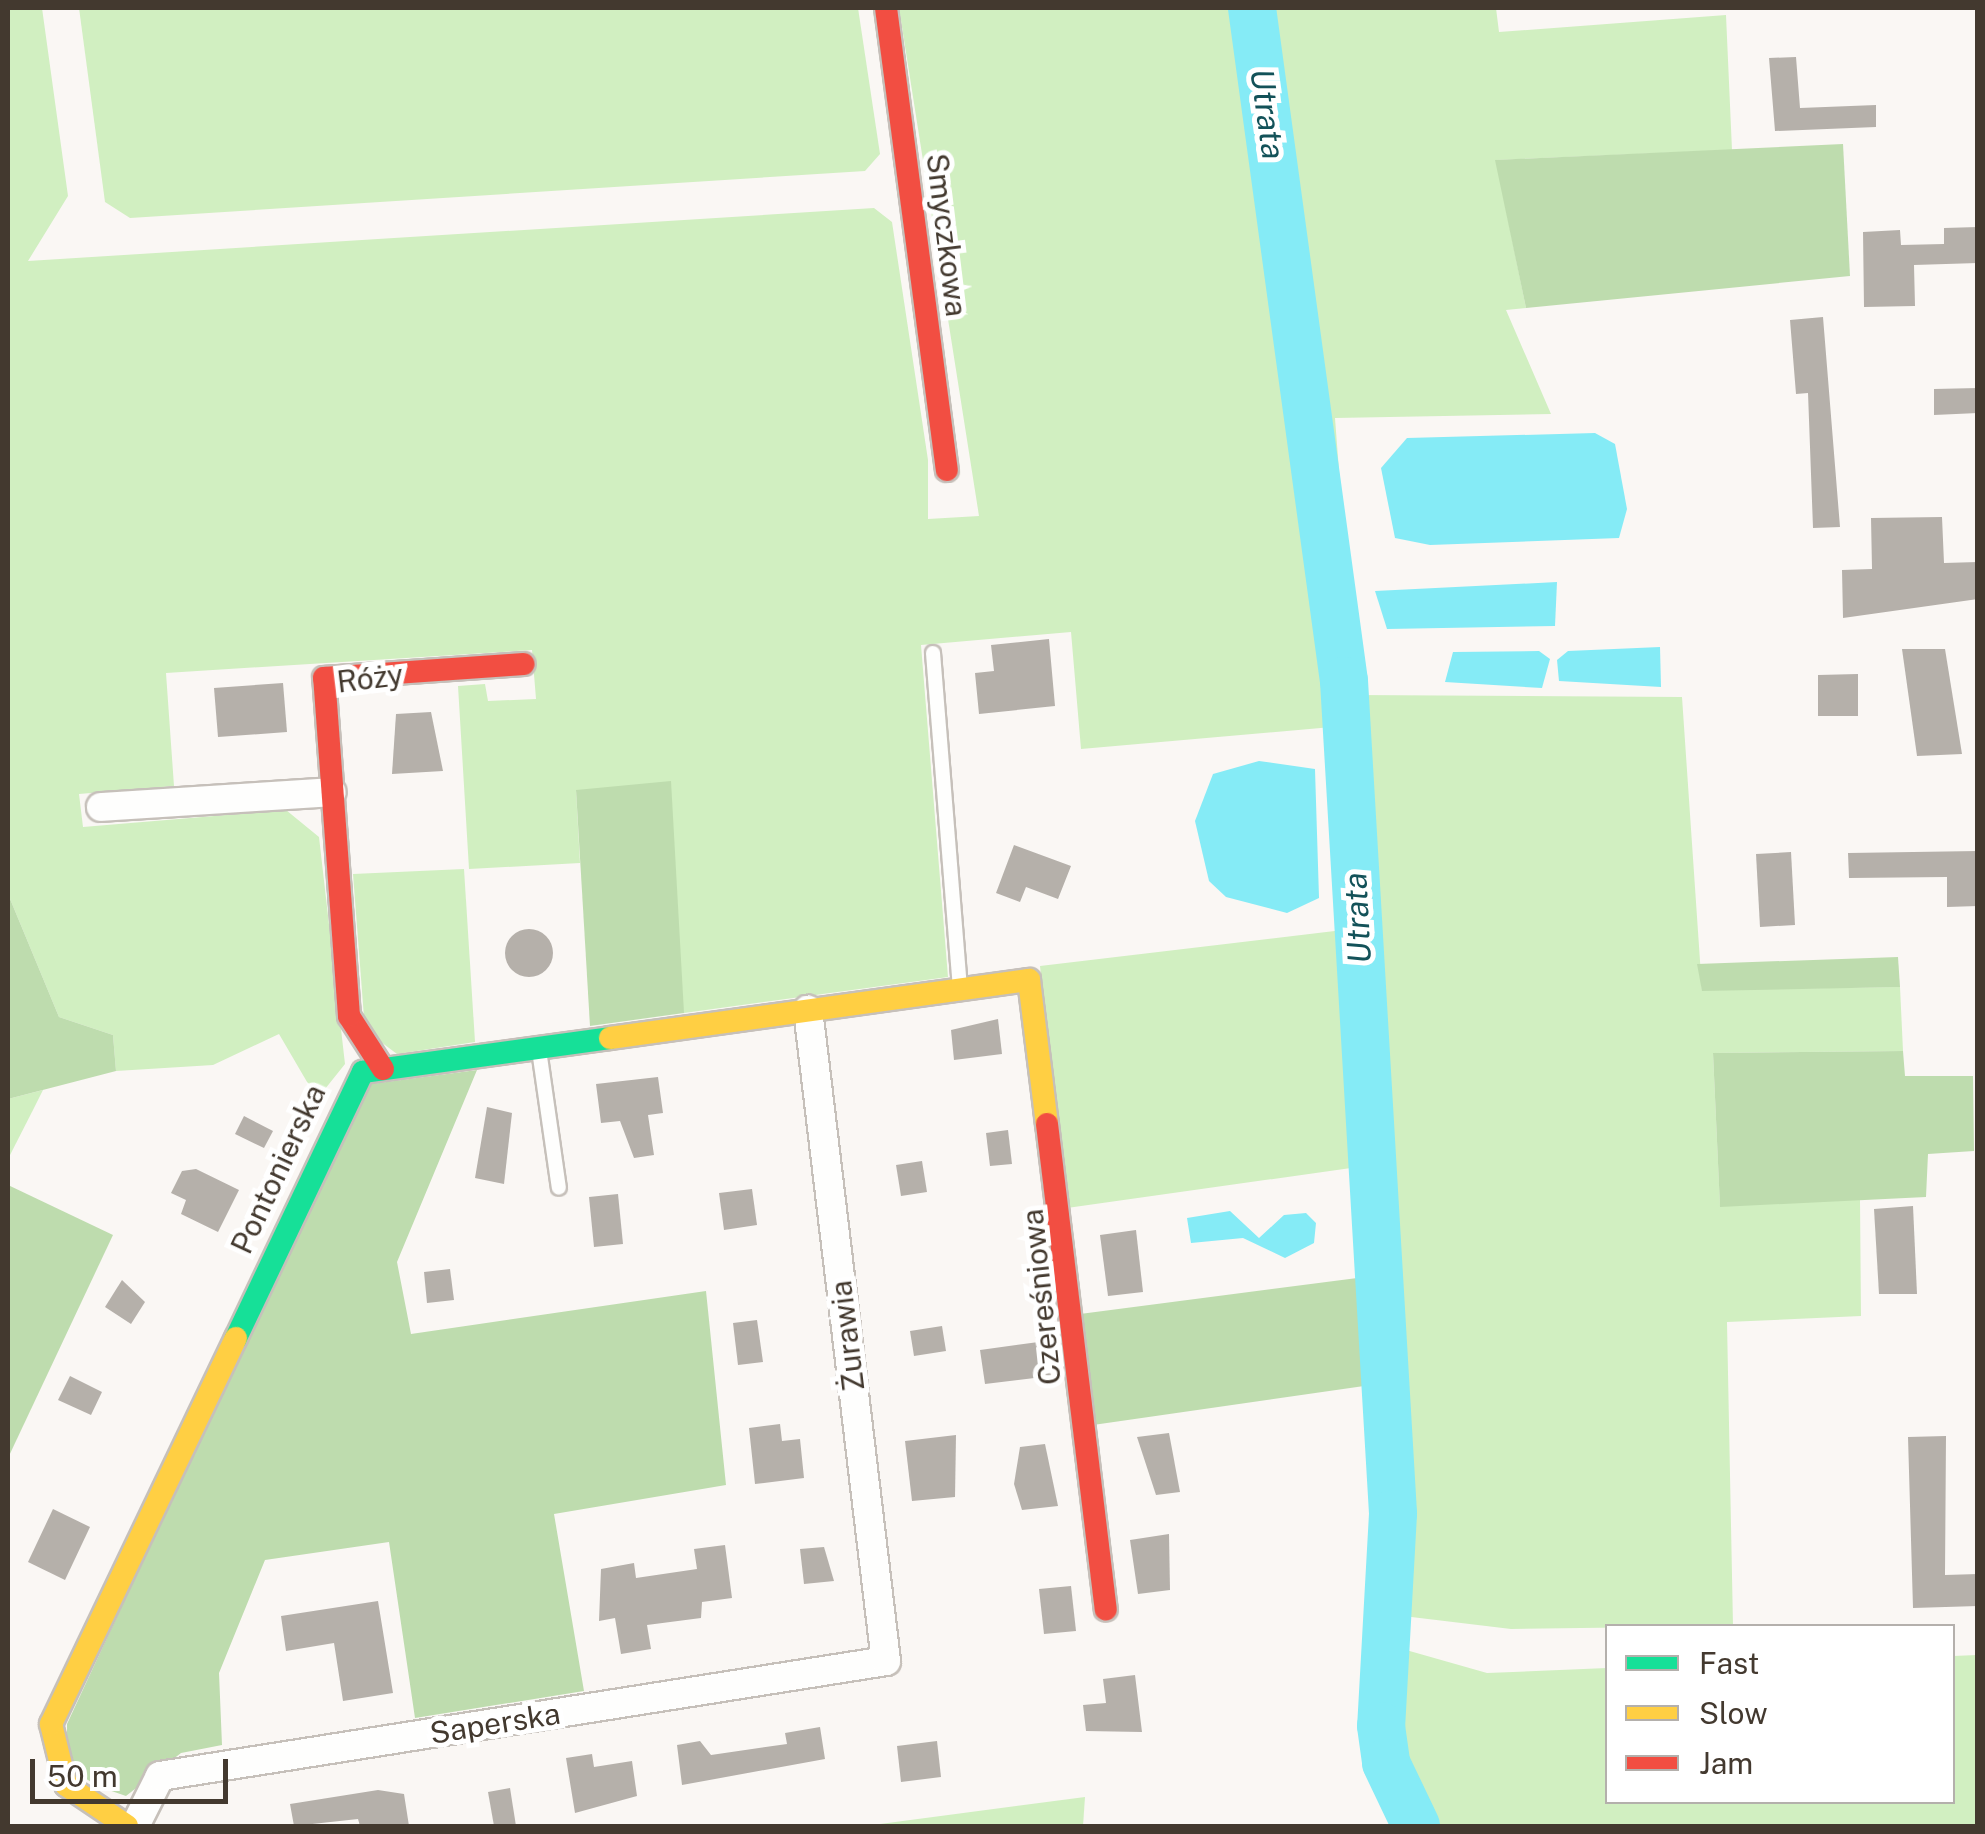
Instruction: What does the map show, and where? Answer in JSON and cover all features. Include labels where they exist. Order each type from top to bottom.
[{"type":"street","name":"Smyczkowa","points":[[886,8],[946,470]]},
{"type":"street","name":"Róży","points":[[383,1068],[349,1016],[324,678],[524,664]]},
{"type":"street","points":[[101,808],[332,792]]},
{"type":"street","name":"Pontonierska","points":[[127,1826],[66,1784],[51,1724],[348,1088],[383,1068],[1028,980]]},
{"type":"street","name":"Czereśniowa","points":[[1028,980],[1106,1609]]},
{"type":"street","name":"Żurawia","points":[[808,1010],[886,1661]]},
{"type":"street","name":"Saperska","points":[[135,1826],[160,1776],[886,1661]]},
{"type":"lane","points":[[933,653],[960,990]]},
{"type":"lane","points":[[539,1047],[558,1188]]},
{"type":"green space","points":[[8,8],[42,8],[68,196],[28,261],[874,208],[892,222],[928,460],[928,519],[979,516],[899,8],[1496,8],[1499,32],[1726,15],[1732,150],[1496,160],[1526,308],[1506,310],[1551,414],[1335,418],[1356,695],[1682,697],[1702,990],[1900,987],[1903,1051],[1713,1053],[1720,1206],[1860,1199],[1861,1316],[1727,1322],[1733,1624],[1511,1629],[1403,1616],[1399,1648],[1487,1673],[1605,1668],[1605,1804],[1955,1804],[1955,1656],[1977,1655],[1977,1826],[1399,1826],[1368,1747],[1378,1494],[1358,1167],[1067,1208],[1040,966],[1343,930],[1332,727],[1081,749],[1071,632],[921,645],[948,977],[684,1013],[576,790],[580,863],[469,869],[458,686],[485,684],[488,701],[536,699],[532,650],[166,673],[174,786],[79,794],[83,827],[286,810],[319,837],[345,1064],[317,1099],[279,1034],[213,1065],[116,1071],[113,1035],[59,1017],[8,894]]},
{"type":"green space","points":[[79,8],[858,8],[880,154],[865,171],[130,218],[105,202]]},
{"type":"green space","points":[[1843,144],[1850,276],[1526,308],[1495,160]]},
{"type":"green space","points":[[671,781],[684,1013],[590,1026],[576,790]]},
{"type":"green space","points":[[464,869],[475,1042],[397,1054],[365,1030],[353,874]]},
{"type":"green space","points":[[8,894],[59,1017],[113,1035],[116,1071],[8,1099]]},
{"type":"green space","points":[[1898,957],[1900,987],[1702,991],[1697,964]]},
{"type":"green space","points":[[1903,1051],[1905,1076],[1973,1076],[1974,1151],[1928,1154],[1926,1197],[1720,1207],[1713,1053]]},
{"type":"green space","points":[[477,1070],[397,1262],[411,1334],[706,1291],[726,1485],[554,1514],[584,1691],[415,1718],[389,1542],[265,1560],[219,1673],[222,1745],[181,1753],[126,1796],[97,1786],[67,1766],[67,1724],[364,1085]]},
{"type":"green space","points":[[43,1090],[34,1108],[8,1159],[8,1099]]},
{"type":"green space","points":[[8,1185],[113,1235],[8,1458]]},
{"type":"green space","points":[[1365,1277],[1371,1385],[1093,1425],[1080,1314]]},
{"type":"green space","points":[[1085,1797],[1083,1826],[865,1826]]},
{"type":"water","points":[[1595,433],[1615,444],[1627,509],[1619,538],[1430,545],[1395,538],[1381,468],[1407,438]]},
{"type":"water","points":[[1557,582],[1555,626],[1387,629],[1375,591]]},
{"type":"water","points":[[1660,647],[1661,687],[1559,681],[1557,660],[1568,651]]},
{"type":"water","points":[[1539,651],[1550,659],[1542,688],[1445,682],[1453,652]]},
{"type":"water","points":[[1259,761],[1315,769],[1319,898],[1287,913],[1226,897],[1209,881],[1195,821],[1213,774]]},
{"type":"water","points":[[1230,1211],[1259,1238],[1284,1215],[1306,1213],[1316,1223],[1314,1243],[1285,1258],[1243,1238],[1191,1243],[1187,1218]]},
{"type":"building","points":[[1796,57],[1800,108],[1876,105],[1876,127],[1775,131],[1769,58]]},
{"type":"building","points":[[1978,227],[1978,263],[1914,265],[1915,306],[1864,307],[1863,232],[1900,230],[1901,245],[1944,244],[1944,228]]},
{"type":"building","points":[[1823,317],[1840,527],[1813,528],[1808,393],[1796,394],[1790,320]]},
{"type":"building","points":[[1978,388],[1978,413],[1934,415],[1934,389]]},
{"type":"building","points":[[1942,517],[1944,563],[1978,562],[1978,599],[1843,618],[1842,570],[1872,569],[1871,518]]},
{"type":"building","points":[[1049,639],[1055,706],[979,714],[975,673],[994,671],[991,645]]},
{"type":"building","points":[[1902,649],[1945,649],[1962,754],[1917,756]]},
{"type":"building","points":[[1858,674],[1858,716],[1818,716],[1818,675]]},
{"type":"building","points":[[283,683],[287,732],[218,737],[214,688]]},
{"type":"building","points":[[431,712],[443,771],[392,774],[396,714]]},
{"type":"building","points":[[1014,845],[1071,866],[1058,899],[1026,887],[1020,902],[996,893]]},
{"type":"building","points":[[1978,851],[1978,906],[1947,907],[1947,877],[1849,878],[1848,853]]},
{"type":"building","points":[[1791,852],[1795,925],[1760,927],[1756,854]]},
{"type":"building","points":[[529,929],[546,936],[553,953],[546,970],[529,977],[512,970],[505,953],[512,936]]},
{"type":"building","points":[[998,1019],[1002,1054],[954,1060],[951,1030]]},
{"type":"building","points":[[658,1077],[663,1113],[648,1115],[654,1155],[634,1158],[620,1121],[601,1123],[596,1084]]},
{"type":"building","points":[[487,1107],[512,1113],[504,1184],[475,1178]]},
{"type":"building","points":[[244,1116],[273,1131],[264,1148],[235,1134]]},
{"type":"building","points":[[1008,1130],[1012,1164],[990,1166],[986,1133]]},
{"type":"building","points":[[922,1161],[927,1192],[901,1196],[896,1165]]},
{"type":"building","points":[[196,1169],[239,1190],[218,1232],[181,1214],[186,1200],[171,1193],[182,1171]]},
{"type":"building","points":[[752,1189],[757,1225],[724,1230],[719,1193]]},
{"type":"building","points":[[618,1194],[623,1244],[594,1247],[589,1197]]},
{"type":"building","points":[[1913,1206],[1917,1294],[1879,1294],[1874,1209]]},
{"type":"building","points":[[1136,1230],[1143,1292],[1108,1296],[1100,1235]]},
{"type":"building","points":[[450,1269],[454,1300],[427,1303],[424,1272]]},
{"type":"building","points":[[122,1280],[145,1302],[131,1324],[105,1307]]},
{"type":"building","points":[[757,1320],[763,1362],[738,1365],[733,1323]]},
{"type":"building","points":[[942,1326],[946,1351],[914,1356],[910,1331]]},
{"type":"building","points":[[1046,1341],[1051,1376],[985,1384],[980,1350]]},
{"type":"building","points":[[70,1376],[102,1392],[91,1415],[58,1400]]},
{"type":"building","points":[[780,1424],[782,1441],[800,1439],[804,1478],[755,1484],[749,1428]]},
{"type":"building","points":[[1169,1433],[1180,1492],[1156,1495],[1137,1437]]},
{"type":"building","points":[[956,1435],[955,1497],[912,1501],[905,1441]]},
{"type":"building","points":[[1946,1436],[1945,1575],[1978,1574],[1978,1606],[1913,1608],[1908,1437]]},
{"type":"building","points":[[1045,1444],[1058,1506],[1022,1510],[1014,1484],[1020,1447]]},
{"type":"building","points":[[53,1509],[90,1527],[65,1580],[28,1562]]},
{"type":"building","points":[[1169,1534],[1170,1590],[1138,1594],[1130,1540]]},
{"type":"building","points":[[725,1545],[732,1598],[702,1602],[701,1618],[647,1625],[651,1649],[621,1654],[615,1618],[599,1621],[601,1569],[634,1563],[636,1578],[697,1569],[694,1549]]},
{"type":"building","points":[[824,1547],[834,1581],[804,1584],[800,1549]]},
{"type":"building","points":[[1071,1586],[1076,1631],[1044,1634],[1039,1589]]},
{"type":"building","points":[[378,1601],[393,1693],[343,1701],[334,1643],[286,1651],[281,1616]]},
{"type":"building","points":[[1135,1675],[1142,1732],[1086,1731],[1083,1705],[1106,1703],[1103,1679]]},
{"type":"building","points":[[820,1727],[825,1759],[682,1785],[677,1745],[700,1741],[711,1755],[787,1744],[785,1733]]},
{"type":"building","points":[[937,1741],[941,1777],[901,1782],[897,1746]]},
{"type":"building","points":[[592,1754],[594,1767],[632,1761],[637,1796],[575,1813],[566,1758]]},
{"type":"building","points":[[510,1788],[516,1826],[494,1826],[488,1792]]},
{"type":"building","points":[[378,1790],[404,1794],[409,1826],[360,1826],[358,1819],[294,1826],[290,1804]]},
{"type":"waterway","name":"Utrata","points":[[1252,8],[1344,681],[1393,1514],[1381,1726],[1386,1763],[1416,1826]]},
{"type":"traffic: fast","points":[[236,1338],[363,1072],[610,1038]]},
{"type":"traffic: slow","points":[[610,1038],[1029,980],[1047,1124]]},
{"type":"traffic: slow","points":[[127,1826],[66,1785],[51,1724],[236,1338]]},
{"type":"traffic: jam","points":[[886,8],[947,470]]},
{"type":"traffic: jam","points":[[383,1069],[349,1016],[324,678],[524,664]]},
{"type":"traffic: jam","points":[[1047,1124],[1106,1609]]}]
